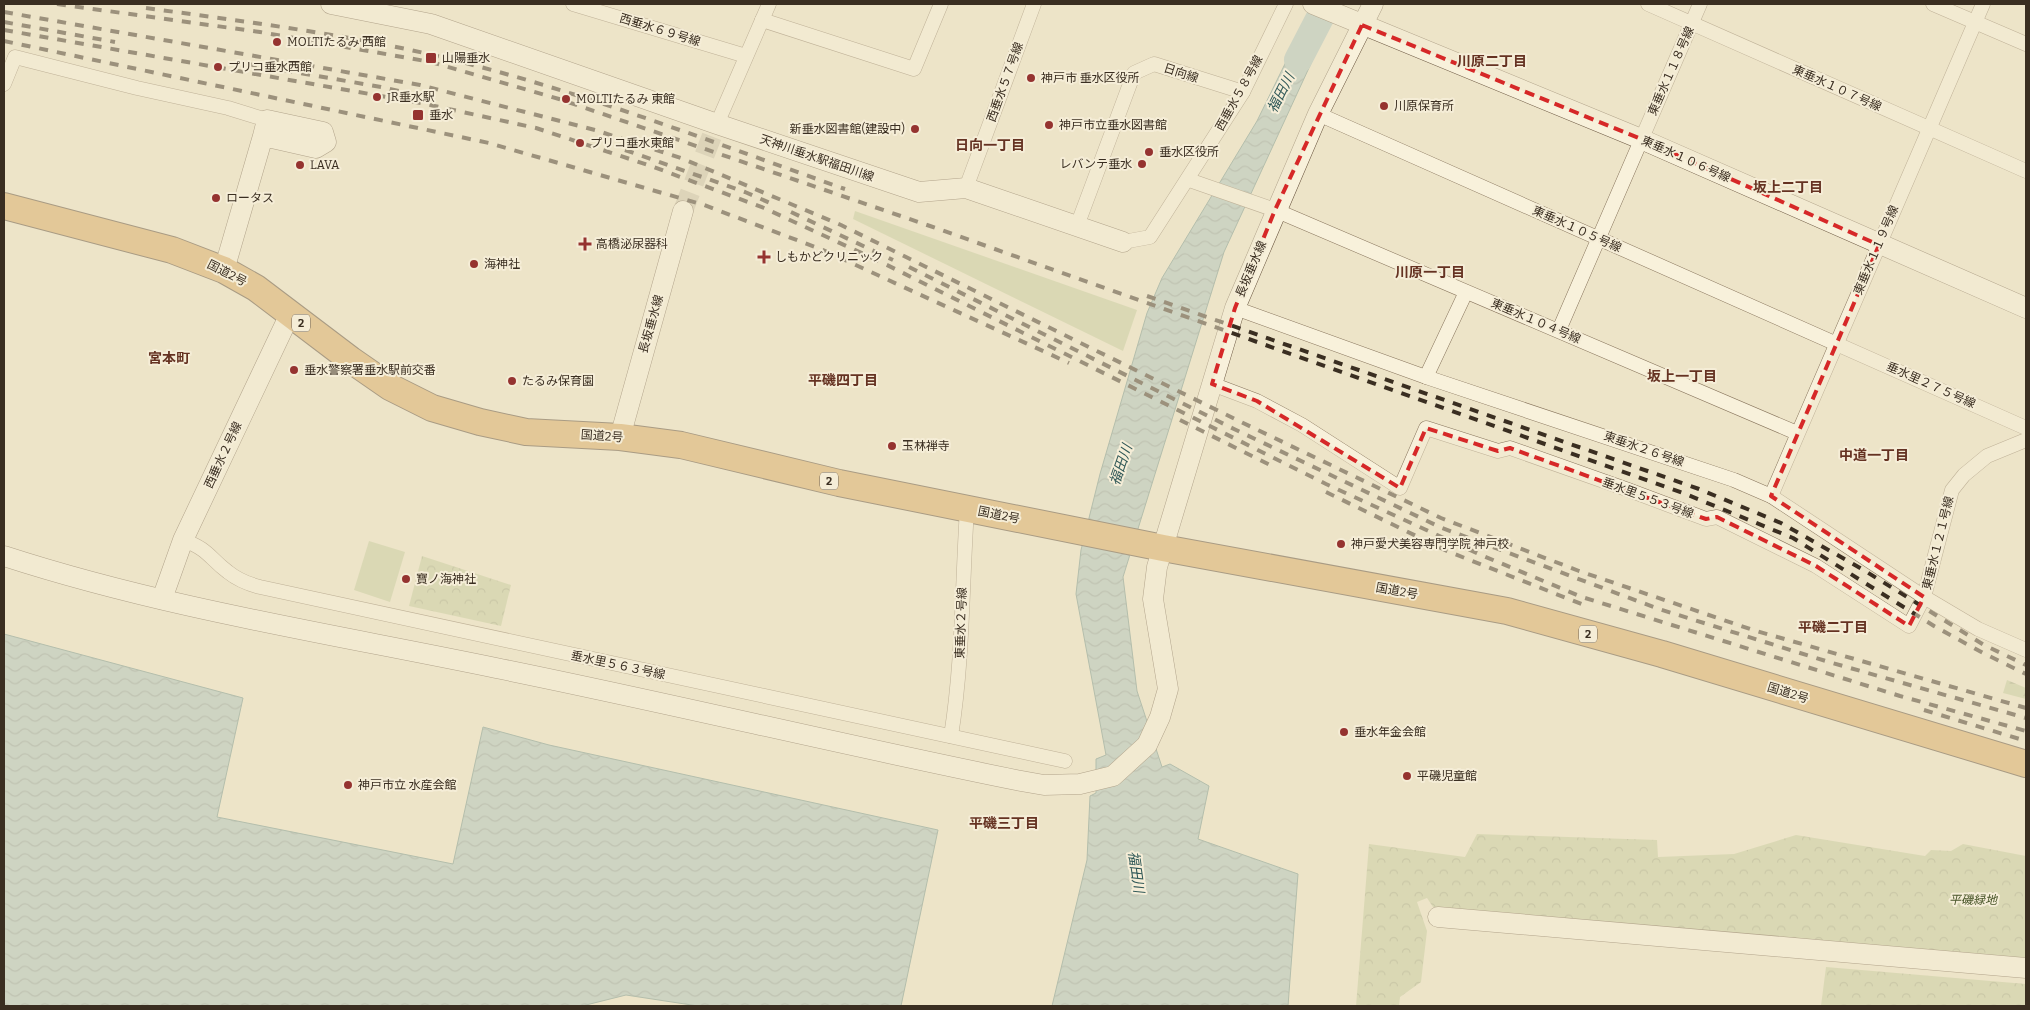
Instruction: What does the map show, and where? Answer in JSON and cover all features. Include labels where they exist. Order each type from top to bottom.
[{"type":"highway","name":"国道2号","points":[[4,206],[158,246],[224,270],[256,288],[390,387],[432,408],[480,422],[526,432],[620,437],[681,445],[839,484],[1152,546],[1507,611],[1662,654],[2026,764]]},
{"type":"street","name":"天神川垂水駅福田川線","points":[[332,4],[431,24],[715,129],[919,192],[966,188],[1123,242],[1150,237],[1189,180]]},
{"type":"street","name":"西垂水６９号線","points":[[573,4],[746,56]]},
{"type":"street","points":[[715,129],[769,4]]},
{"type":"street","points":[[762,20],[914,69],[941,4]]},
{"type":"street","name":"西垂水５８号線","points":[[1189,180],[1243,92],[1286,4]]},
{"type":"street","name":"東垂水１０６号線","points":[[1313,4],[1344,15],[1362,25],[1641,139],[1878,245],[2026,308]]},
{"type":"street","name":"長坂垂水線","points":[[4,556],[54,572],[162,599],[614,692],[908,758],[1044,785],[1080,784],[1114,776],[1147,744],[1160,717],[1168,689],[1165,661],[1157,630],[1153,599],[1152,546],[1212,384],[1268,207],[1318,114],[1373,4]]},
{"type":"street","name":"東垂水１０７号線","points":[[1648,4],[2026,171]]},
{"type":"street","name":"東垂水１１８号線","points":[[1559,330],[1700,4]]},
{"type":"street","points":[[1933,4],[2026,44]]},
{"type":"street","name":"東垂水１１９号線","points":[[1772,496],[1797,433],[1983,4]]},
{"type":"street","name":"西垂水５７号線","points":[[966,188],[1032,8]]},
{"type":"street","points":[[4,84],[15,57],[137,88],[228,108],[265,128],[224,270]]},
{"type":"street","name":"日向線","points":[[1077,226],[1134,73],[1154,64],[1243,92]]},
{"type":"street","name":"東垂水１０５号線","points":[[1318,114],[1836,343]]},
{"type":"street","points":[[1189,180],[1268,207]]},
{"type":"street","name":"東垂水１０４号線","points":[[1268,207],[1797,433]]},
{"type":"street","name":"長坂垂水線","points":[[620,437],[683,211]]},
{"type":"street","points":[[1426,377],[1466,292]]},
{"type":"street","name":"東垂水２６号線","points":[[1235,308],[1426,377],[1734,480],[1772,496],[1924,597],[1978,629],[2026,650]]},
{"type":"street","name":"西垂水２号線","points":[[162,599],[183,540],[290,314]]},
{"type":"street","name":"垂水里２７５号線","points":[[1836,343],[2026,428]]},
{"type":"street","name":"垂水里５５３号線","points":[[1212,384],[1257,401],[1302,425],[1400,488],[1426,428],[1498,451],[1510,448],[1626,489],[1706,520],[1717,517],[1816,566],[1909,626]]},
{"type":"street","name":"東垂水１２１号線","points":[[1909,626],[1924,597],[1952,490],[1964,475],[1987,456],[2026,440]]},
{"type":"street","name":"東垂水２号線","points":[[951,736],[959,685],[960,617],[967,509]]},
{"type":"street","name":"垂水里５６３号線","points":[[183,540],[209,552],[227,572],[240,581],[260,588],[1065,761]]},
{"type":"street","points":[[1438,917],[2026,968]]},
{"type":"highlighted area","points":[[1362,25],[1641,139],[1879,245],[1771,496],[1924,597],[1909,626],[1816,566],[1717,517],[1706,519],[1510,448],[1498,451],[1426,428],[1400,488],[1257,401],[1212,384],[1235,308],[1275,210]]},
{"type":"green space","points":[[855,211],[1137,310],[1123,351],[853,219]]},
{"type":"green space","points":[[369,541],[405,552],[390,602],[354,590]]},
{"type":"green space","points":[[422,556],[511,585],[501,626],[409,606]]},
{"type":"green space","points":[[2007,680],[2026,688],[2026,699],[2003,693]]},
{"type":"green space","name":"平磯緑地","points":[[1477,834],[1657,840],[1658,857],[1734,854],[1796,835],[1925,856],[1931,850],[1951,851],[1963,844],[2026,856],[2026,959],[1433,907],[1427,898],[1417,902],[1427,931],[1421,982],[1400,997],[1399,1006],[1356,1006],[1369,844],[1465,857]]},
{"type":"green space","points":[[1826,967],[2026,984],[2026,1006],[1821,1006]]},
{"type":"water","points":[[1304,25],[1326,31],[1224,252],[1123,577],[1137,691],[1162,767],[1170,764],[1209,786],[1198,839],[1298,874],[1288,1006],[1052,1006],[1087,860],[1090,796],[1096,793],[1096,759],[1106,755],[1076,594],[1081,550],[1100,474],[1147,313],[1162,278],[1257,121]]},
{"type":"water","points":[[4,634],[243,698],[217,817],[453,864],[483,727],[549,745],[938,830],[901,1006],[698,1006],[626,995],[582,1006],[4,1006]]},
{"type":"waterway","name":"福田川","points":[[1298,60],[1327,4]]},
{"type":"tunnel","points":[[683,211],[713,133]]},
{"type":"railway","points":[[57,4],[260,32],[431,62],[559,99],[930,226],[1683,493],[1793,538],[1934,626],[2026,674]]},
{"type":"railway","points":[[146,8],[361,40],[485,68],[640,116],[845,189]]},
{"type":"railway","points":[[4,12],[420,85],[595,130],[681,158],[841,225],[1441,518],[1579,571],[1753,630],[2026,708]]},
{"type":"railway","points":[[4,22],[115,42]]},
{"type":"railway","points":[[4,30],[421,103],[536,128],[651,166],[764,208],[881,262],[1326,484],[1481,555],[1582,597],[1900,696],[2026,731]]},
{"type":"railway","points":[[4,41],[489,143],[704,205],[823,250],[1069,363]]},
{"type":"railway","points":[[248,64],[381,87],[434,99]]},
{"type":"railway","points":[[625,150],[745,192],[770,203]]},
{"type":"railway","points":[[791,212],[893,260]]},
{"type":"railway","points":[[909,267],[1234,429],[1442,528],[1659,609],[1829,662],[2026,718]]},
{"type":"railway","points":[[1147,296],[1699,489],[1781,523],[1862,569],[1984,645],[2026,665]]},
{"type":"railway","points":[[1180,420],[1274,467]]},
{"type":"railway","points":[[1326,492],[1447,551],[1589,607]]},
{"type":"railway","points":[[1924,710],[2026,741]]},
{"type":"place","name":"MOLTIたるみ 西館","points":[[277,42]]},
{"type":"place","name":"山陽垂水","points":[[431,58]]},
{"type":"place","name":"プリコ垂水西館","points":[[218,67]]},
{"type":"place","name":"神戸市 垂水区役所","points":[[1031,78]]},
{"type":"place","name":"JR垂水駅","points":[[377,97]]},
{"type":"place","name":"MOLTIたるみ 東館","points":[[566,99]]},
{"type":"place","name":"川原保育所","points":[[1384,106]]},
{"type":"place","name":"垂水","points":[[418,115]]},
{"type":"place","name":"神戸市立垂水図書館","points":[[1049,125]]},
{"type":"place","name":"新垂水図書館(建設中)","points":[[915,129]]},
{"type":"place","name":"プリコ垂水東館","points":[[580,143]]},
{"type":"place","name":"垂水区役所","points":[[1149,152]]},
{"type":"place","name":"レバンテ垂水","points":[[1142,164]]},
{"type":"place","name":"LAVA","points":[[300,165]]},
{"type":"place","name":"ロータス","points":[[216,198]]},
{"type":"place","name":"高橋泌尿器科","points":[[585,244]]},
{"type":"place","name":"しもかどクリニック","points":[[764,257]]},
{"type":"place","name":"海神社","points":[[474,264]]},
{"type":"place","name":"垂水警察署垂水駅前交番","points":[[294,370]]},
{"type":"place","name":"たるみ保育園","points":[[512,381]]},
{"type":"place","name":"玉林禅寺","points":[[892,446]]},
{"type":"place","name":"神戸愛犬美容専門学院 神戸校","points":[[1341,544]]},
{"type":"place","name":"寶ノ海神社","points":[[406,579]]},
{"type":"place","name":"垂水年金会館","points":[[1344,732]]},
{"type":"place","name":"平磯児童館","points":[[1407,776]]},
{"type":"place","name":"神戸市立 水産会館","points":[[348,785]]},
{"type":"district","name":"川原二丁目","points":[[1492,61]]},
{"type":"district","name":"日向一丁目","points":[[990,145]]},
{"type":"district","name":"坂上二丁目","points":[[1788,187]]},
{"type":"district","name":"川原一丁目","points":[[1430,272]]},
{"type":"district","name":"宮本町","points":[[169,358]]},
{"type":"district","name":"坂上一丁目","points":[[1682,376]]},
{"type":"district","name":"平磯四丁目","points":[[843,380]]},
{"type":"district","name":"中道一丁目","points":[[1874,455]]},
{"type":"district","name":"平磯二丁目","points":[[1833,627]]},
{"type":"district","name":"平磯三丁目","points":[[1004,823]]}]
